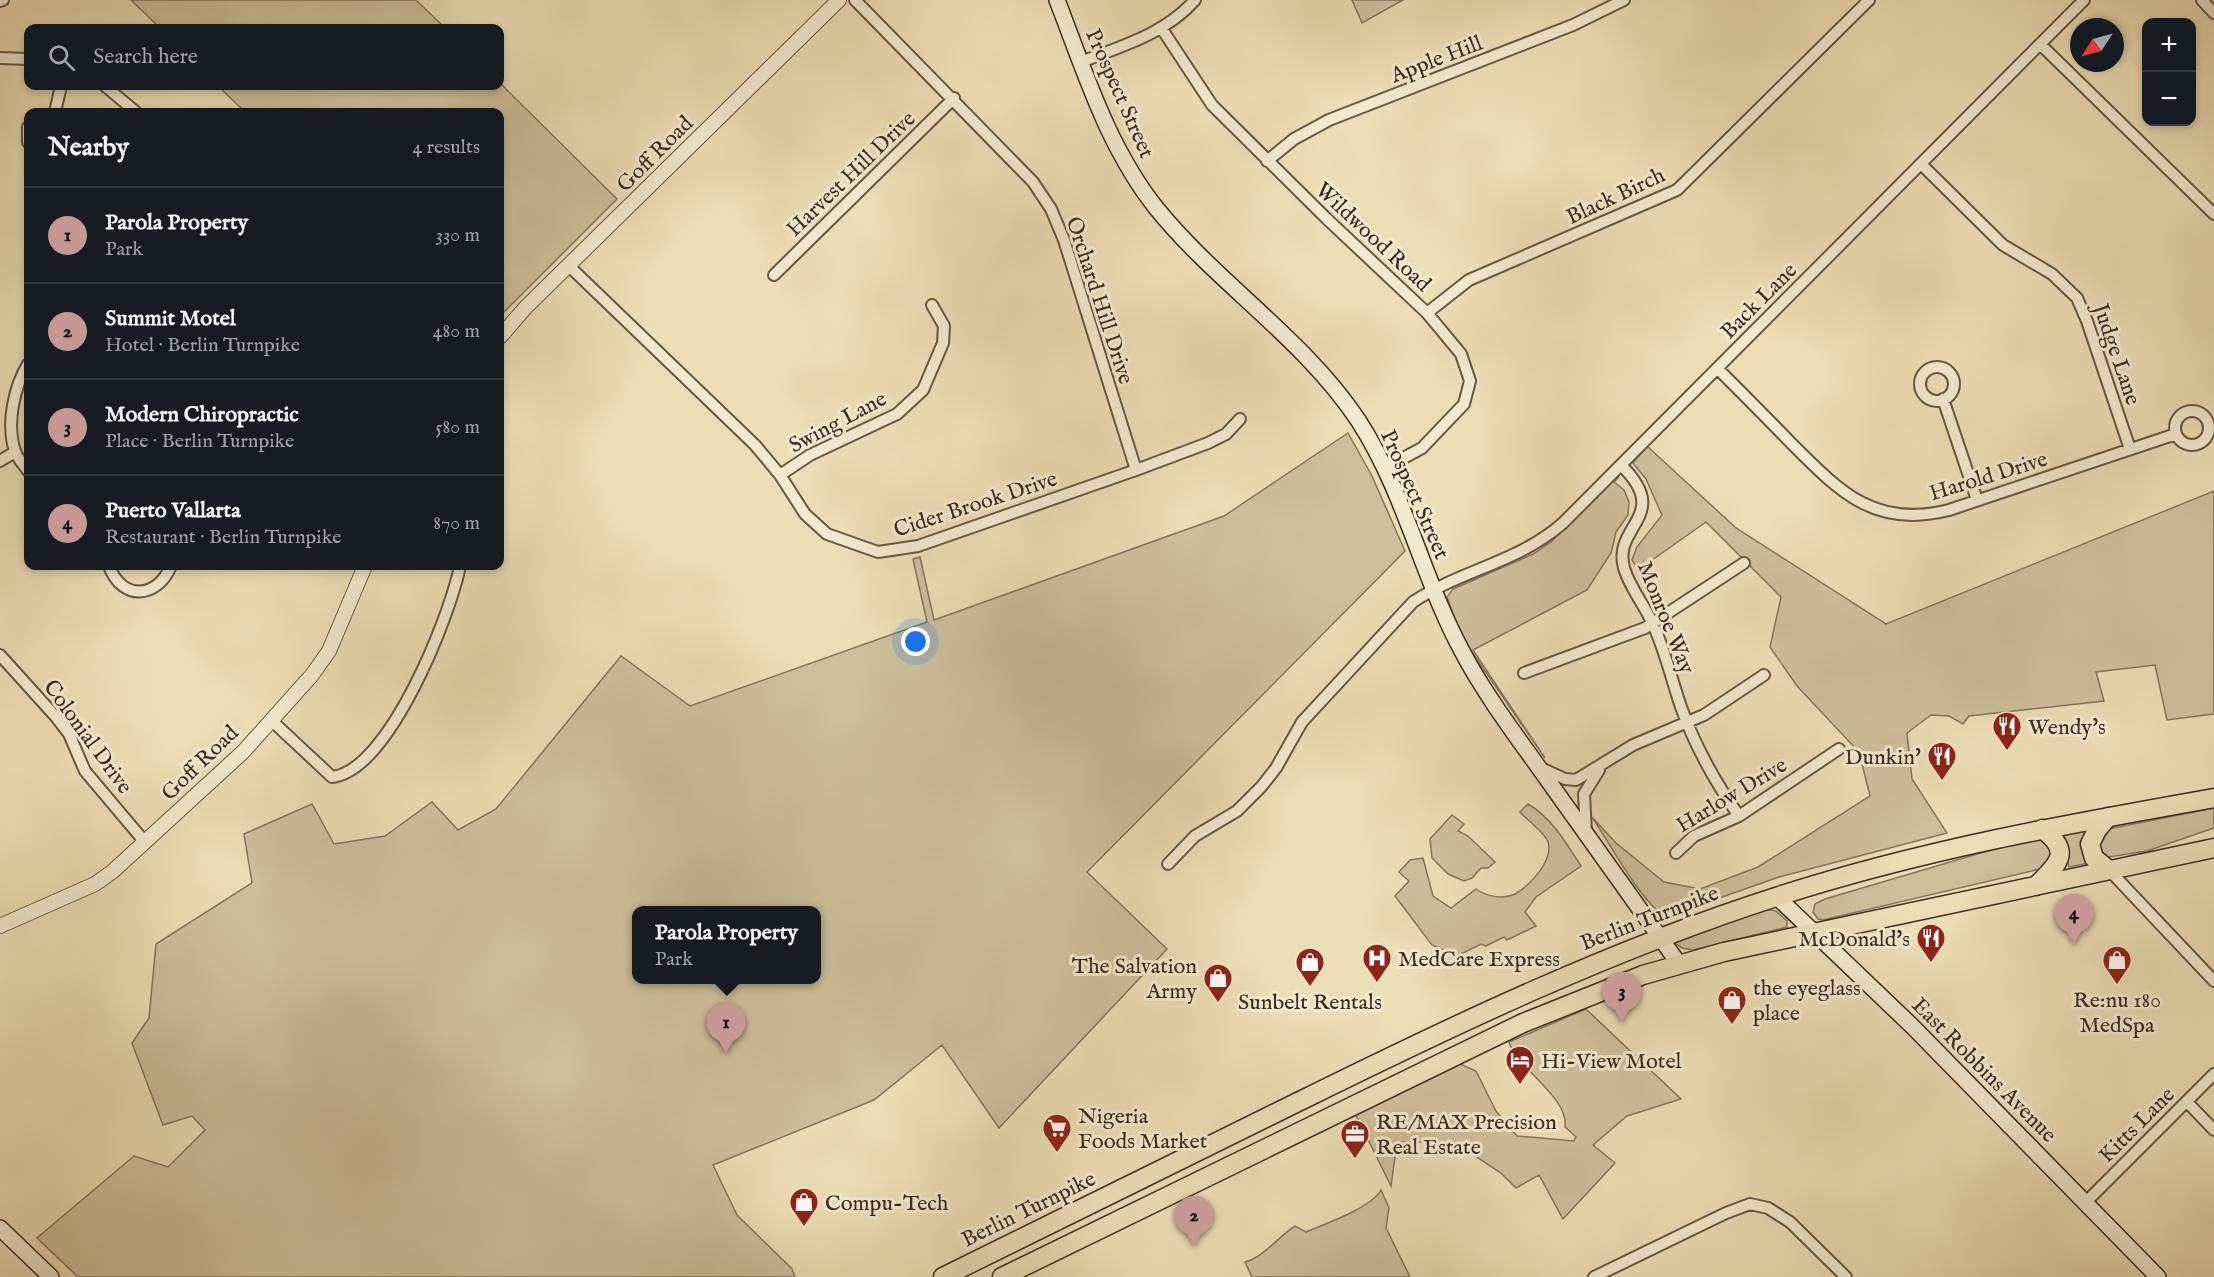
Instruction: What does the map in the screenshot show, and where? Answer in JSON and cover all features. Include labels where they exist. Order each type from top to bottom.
[{"type":"highway","name":"Berlin Turnpike","points":[[943,1277],[1514,997],[1660,938],[1777,897],[1941,851],[2042,829],[2214,798]]},
{"type":"highway","points":[[2109,817],[2097,830],[2090,844],[2094,858],[2109,870]]},
{"type":"highway","points":[[2036,886],[2060,861],[2061,852],[2053,837],[2042,829]]},
{"type":"highway","points":[[1002,1277],[1523,1023],[1616,985],[1724,952],[2214,848]]},
{"type":"highway","points":[[1334,1084],[1348,1110]]},
{"type":"main road","name":"Prospect Street","points":[[1057,0],[1110,134],[1145,194],[1178,233],[1334,390],[1356,418],[1385,468],[1433,590],[1472,669],[1538,767],[1679,964]]},
{"type":"main road","name":"East Robbins Avenue","points":[[1777,897],[1912,1026],[2086,1202],[2152,1275]]},
{"type":"main road","points":[[0,1228],[51,1277]]},
{"type":"street","name":"Goff Road","points":[[504,333],[839,0]]},
{"type":"street","name":"Orchard Hill Drive","points":[[855,0],[954,98],[1033,182],[1051,209],[1064,240],[1136,470]]},
{"type":"street","points":[[1081,62],[1162,29],[1183,14],[1195,0]]},
{"type":"street","name":"Apple Hill","points":[[1267,161],[1294,139],[1329,120],[1573,25],[1624,0]]},
{"type":"street","name":"Black Birch","points":[[1427,313],[1469,280],[1677,190],[1869,0]]},
{"type":"street","name":"Back Lane","points":[[1168,864],[1195,836],[1237,811],[1261,787],[1276,768],[1302,722],[1405,611],[1433,590],[1539,543],[1563,523],[2084,0]]},
{"type":"street","points":[[2202,0],[2214,13]]},
{"type":"street","name":"Wildwood Road","points":[[1162,29],[1212,105],[1267,161],[1427,313],[1461,354],[1470,381],[1464,404],[1422,448],[1385,468]]},
{"type":"street","points":[[2040,44],[2214,214]]},
{"type":"street","points":[[0,58],[24,59]]},
{"type":"street","points":[[57,108],[60,90]]},
{"type":"street","points":[[110,90],[131,108]]},
{"type":"street","name":"Harvest Hill Drive","points":[[774,275],[954,98]]},
{"type":"street","name":"Judge Lane","points":[[1921,164],[2002,245],[2052,274],[2077,298],[2087,321],[2130,449]]},
{"type":"street","name":"Cider Brook Drive","points":[[570,267],[755,446],[780,475],[805,514],[827,534],[878,552],[918,546],[1136,470],[1208,443],[1226,434],[1240,419]]},
{"type":"street","name":"Swing Lane","points":[[780,475],[810,455],[897,414],[923,390],[943,343],[944,326],[932,305]]},
{"type":"street","name":"Harold Drive","points":[[1717,368],[1833,484],[1862,504],[1886,513],[1911,516],[1937,513],[2176,434]]},
{"type":"street","points":[[24,373],[15,393],[12,432],[15,452],[24,465]]},
{"type":"street","points":[[1943,399],[1977,500]]},
{"type":"street","points":[[0,461],[15,452]]},
{"type":"street","name":"Monroe Way","points":[[1621,465],[1635,479],[1643,502],[1641,516],[1623,550],[1623,566],[1653,623],[1687,723],[1709,770],[1739,816]]},
{"type":"street","points":[[1524,674],[1653,623],[1744,562]]},
{"type":"street","points":[[112,570],[120,583],[129,589],[142,592],[159,586],[169,570]]},
{"type":"street","name":"Goff Road","points":[[0,926],[94,884],[112,872],[144,841],[204,790],[312,675],[329,651],[362,570]]},
{"type":"street","points":[[271,720],[332,777],[343,776],[357,765],[390,730],[422,672],[456,585],[459,570]]},
{"type":"street","name":"Colonial Drive","points":[[0,655],[56,717],[69,734],[85,771],[144,841]]},
{"type":"street","points":[[1538,767],[1571,781],[1582,778],[1633,745],[1687,723],[1764,675]]},
{"type":"street","name":"Harlow Drive","points":[[1676,853],[1694,836],[1739,816],[1839,749]]},
{"type":"street","points":[[1586,835],[1584,794],[1605,763]]},
{"type":"street","points":[[2109,870],[2214,981]]},
{"type":"street","name":"Kitts Lane","points":[[2086,1202],[2214,1074]]},
{"type":"street","points":[[2187,1102],[2214,1130]]},
{"type":"street","points":[[1594,1277],[1726,1213],[1750,1204],[1768,1208],[1790,1222],[1846,1277]]},
{"type":"shaded area","points":[[131,0],[416,0],[441,24],[156,24]]},
{"type":"shaded area","points":[[1352,0],[1403,0],[1362,23]]},
{"type":"shaded area","points":[[504,87],[617,199],[504,312],[504,108],[241,108],[222,90],[504,90]]},
{"type":"shaded area","points":[[1348,433],[1372,476],[1405,551],[1087,872],[1167,949],[999,1128],[942,1045],[874,1100],[713,1165],[737,1215],[792,1269],[795,1277],[78,1277],[37,1238],[134,1156],[168,1167],[205,1130],[192,1116],[163,1125],[132,1043],[149,1018],[156,944],[252,883],[244,834],[312,804],[334,844],[385,836],[432,802],[458,830],[496,809],[621,656],[690,706],[927,622],[913,559],[920,557],[934,620],[1224,516]]},
{"type":"shaded area","points":[[1647,446],[1736,528],[1886,624],[2214,491],[2214,714],[2167,720],[2155,665],[2096,672],[2104,701],[1969,716],[1963,724],[1949,716],[1931,715],[1907,733],[1912,779],[1947,833],[1779,877],[1705,903],[1682,915],[1666,917],[1647,899],[1626,872],[1592,817],[1616,843],[1664,882],[1700,889],[1758,867],[1870,796],[1859,752],[1797,686],[1770,647],[1781,597],[1706,522],[1638,570],[1632,560],[1637,547],[1662,515],[1646,479],[1633,463]]},
{"type":"shaded area","points":[[1619,477],[1614,482],[1624,490],[1629,502],[1628,515],[1616,532],[1611,553],[1587,590],[1473,650],[1545,758],[1462,638],[1447,597],[1453,589],[1533,554],[1551,542],[1612,481]]},
{"type":"shaded area","points":[[1528,804],[1551,824],[1581,866],[1536,897],[1525,912],[1536,926],[1507,940],[1504,937],[1486,946],[1481,944],[1457,956],[1432,945],[1395,896],[1409,881],[1399,872],[1410,860],[1423,858],[1433,896],[1451,908],[1476,889],[1495,896],[1505,897],[1515,894],[1539,872],[1549,849],[1548,842],[1543,835],[1520,812]]},
{"type":"shaded area","points":[[2214,808],[2214,828],[2147,851],[2103,858],[2097,840],[2108,829]]},
{"type":"shaded area","points":[[1452,815],[1464,824],[1458,831],[1468,836],[1495,862],[1488,868],[1481,868],[1472,878],[1464,881],[1448,874],[1432,858],[1430,839]]},
{"type":"shaded area","points":[[2086,829],[2089,863],[2069,867],[2059,833]]},
{"type":"shaded area","points":[[2028,839],[2045,840],[2055,854],[2040,869],[1823,920],[1818,919],[1813,912],[1815,904],[1825,899]]},
{"type":"shaded area","points":[[1764,909],[1776,911],[1787,921],[1787,927],[1693,950],[1682,948],[1675,943]]},
{"type":"shaded area","points":[[1586,1009],[1681,1099],[1627,1116],[1593,1145],[1615,1163],[1563,1219],[1539,1175],[1516,1188],[1501,1173],[1454,1142],[1397,1142],[1391,1186],[1355,1113],[1460,1064],[1476,1071],[1496,1111],[1517,1136],[1574,1141],[1576,1137],[1565,1127],[1564,1116],[1559,1105],[1522,1063],[1509,1042]]},
{"type":"shaded area","points":[[1381,1190],[1389,1208],[1386,1228],[1410,1277],[1252,1277],[1245,1262],[1265,1251],[1295,1226],[1306,1232],[1335,1220],[1368,1203]]},
{"type":"place","name":"Wendy's","points":[[2007,752]]},
{"type":"place","name":"Dunkin'","points":[[1942,782]]},
{"type":"place","name":"Puerto Vallarta","points":[[2074,944]]},
{"type":"place","name":"McDonald's","points":[[1931,964]]},
{"type":"place","name":"MedCare Express","points":[[1377,984]]},
{"type":"place","name":"Re:nu 180 MedSpa","points":[[2117,986]]},
{"type":"place","name":"Sunbelt Rentals","points":[[1310,988]]},
{"type":"place","name":"The Salvation Army","points":[[1218,1004]]},
{"type":"place","name":"Modern Chiropractic","points":[[1622,1022]]},
{"type":"place","name":"the eyeglass place","points":[[1732,1026]]},
{"type":"place","name":"Parola Property","points":[[726,1053]]},
{"type":"place","name":"Hi-View Motel","points":[[1520,1086]]},
{"type":"place","name":"Nigeria Foods Market","points":[[1057,1154]]},
{"type":"place","name":"RE/MAX Precision Real Estate","points":[[1355,1160]]},
{"type":"place","name":"Compu-Tech","points":[[804,1228]]},
{"type":"place","name":"Summit Motel","points":[[1194,1246]]}]
